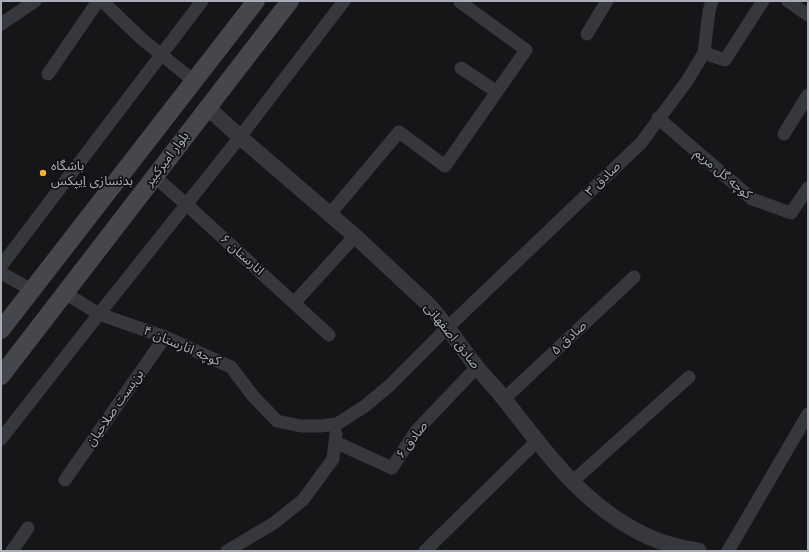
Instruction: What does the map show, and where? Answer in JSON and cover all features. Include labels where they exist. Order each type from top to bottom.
[{"type":"main road","name":"بلوار امیرکبیر","points":[[1,330],[256,1]]},
{"type":"main road","name":"بلوار امیرکبیر","points":[[1,376],[290,1]]},
{"type":"street","points":[[1,24],[35,1]]},
{"type":"street","points":[[48,74],[98,1]]},
{"type":"street","points":[[1,266],[160,54],[202,1]]},
{"type":"street","points":[[1,440],[99,314],[187,205],[344,1]]},
{"type":"street","points":[[586,34],[607,1]]},
{"type":"street","name":"صادق ۳","points":[[336,424],[365,406],[389,386],[447,328],[640,143],[686,81],[704,53],[709,11],[712,1]]},
{"type":"street","points":[[704,53],[725,60],[763,1]]},
{"type":"street","points":[[788,1],[808,15]]},
{"type":"street","points":[[330,214],[399,132],[445,166],[526,50],[460,2]]},
{"type":"street","points":[[110,5],[143,40],[194,82]]},
{"type":"street","points":[[461,68],[497,92]]},
{"type":"street","points":[[784,134],[808,95]]},
{"type":"street","name":"صادق اصفهانی","points":[[207,107],[355,236],[429,305],[504,399],[536,442],[572,482],[592,501],[606,512],[635,530],[669,545],[699,551]]},
{"type":"street","name":"کوچه گل مریم","points":[[658,118],[752,199],[792,213],[808,188]]},
{"type":"street","name":"انارستان ۶","points":[[154,176],[329,335]]},
{"type":"street","points":[[294,303],[355,236]]},
{"type":"street","points":[[1,274],[32,290]]},
{"type":"street","name":"صادق ۵","points":[[504,399],[634,277]]},
{"type":"street","name":"کوچه انارستان ۴","points":[[65,293],[99,314],[165,337],[231,366],[253,396],[277,421],[301,426],[336,424]]},
{"type":"street","name":"بن‌بست صلاحیان","points":[[65,480],[165,337]]},
{"type":"street","name":"صادق ۶","points":[[335,442],[392,468],[416,431],[477,367]]},
{"type":"street","points":[[572,482],[689,377]]},
{"type":"street","points":[[728,551],[808,414]]},
{"type":"street","points":[[227,551],[274,523],[303,500],[333,459],[336,424]]},
{"type":"street","points":[[425,551],[536,442]]},
{"type":"street","points":[[12,551],[28,528]]},
{"type":"place","name":"باشگاه بدنسازی اِیپکس","points":[[43,173]]}]
